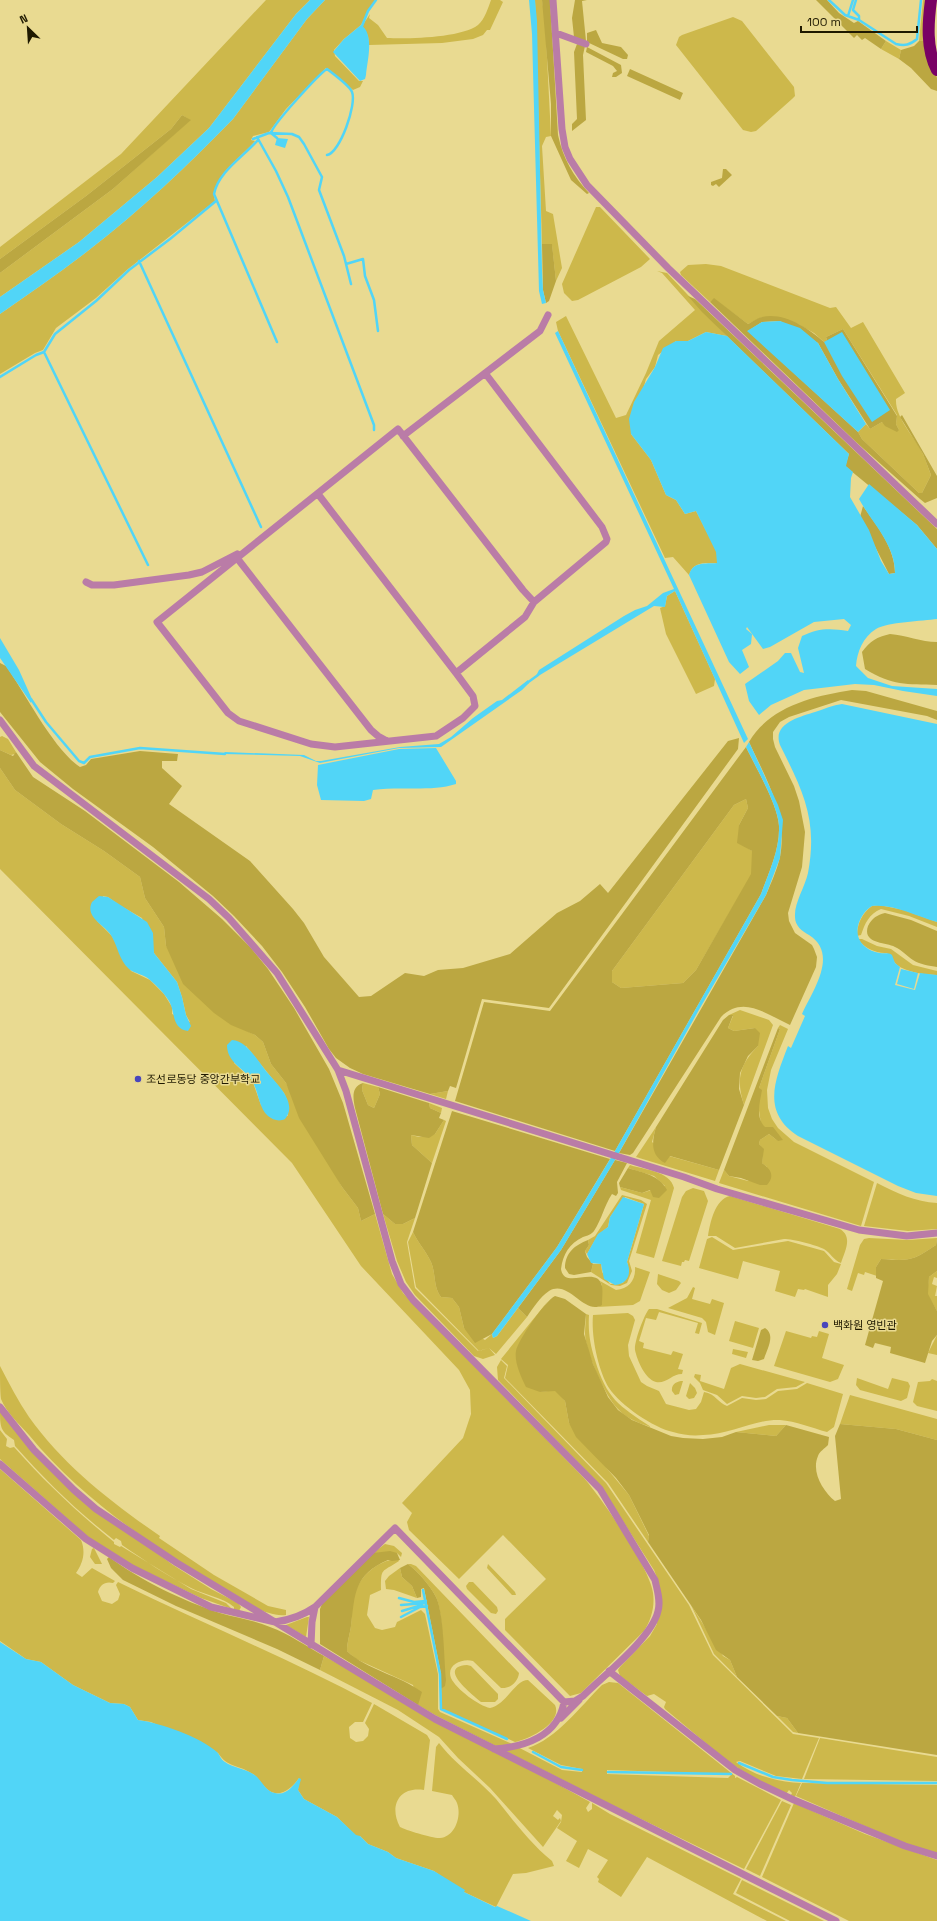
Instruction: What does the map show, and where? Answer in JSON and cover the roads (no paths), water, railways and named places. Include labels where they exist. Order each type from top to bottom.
[{"type":"highway","points":[[931,0],[928,37],[937,70]]},
{"type":"street","points":[[553,0],[562,130],[565,147],[570,159],[587,185],[668,268],[937,524]]},
{"type":"street","points":[[556,33],[586,44]]},
{"type":"street","points":[[403,436],[540,331],[548,315]]},
{"type":"street","points":[[456,673],[525,617],[534,602],[606,542],[607,539],[602,527],[485,373]]},
{"type":"street","points":[[318,494],[456,673],[474,700],[475,706],[470,712],[436,736],[335,747],[320,746],[239,721],[220,704],[157,622],[398,429],[523,590],[534,602]]},
{"type":"street","points":[[86,582],[92,585],[114,585],[202,572],[253,545]]},
{"type":"street","points":[[237,558],[371,730],[387,741]]},
{"type":"street","points":[[0,720],[34,766],[209,899],[229,918],[277,973],[338,1070],[353,1110],[392,1261],[401,1284],[413,1300],[600,1489],[655,1580],[659,1596],[659,1610],[654,1623],[646,1634],[542,1735],[532,1741],[518,1746],[494,1749]]},
{"type":"street","points":[[338,1070],[717,1189],[859,1230],[907,1236],[937,1234]]},
{"type":"street","points":[[0,1407],[34,1450],[74,1490],[96,1509],[177,1563],[435,1719],[836,1921]]},
{"type":"street","points":[[0,1464],[86,1539],[132,1568],[211,1607],[275,1622],[292,1620],[302,1616],[315,1607],[395,1528],[564,1702]]},
{"type":"street","points":[[311,1645],[312,1622],[315,1607]]},
{"type":"street","points":[[609,1671],[735,1770],[794,1800],[905,1846],[937,1856]]},
{"type":"street","points":[[564,1702],[575,1701],[583,1696]]},
{"type":"street","points":[[559,1720],[564,1702]]},
{"type":"water","points":[[310,0],[325,0],[307,19],[233,119],[127,220],[67,267],[0,314],[0,297],[79,242],[157,177],[209,128],[296,14]]},
{"type":"water","points":[[529,0],[535,0],[537,21],[542,270],[543,290],[546,303],[542,304],[539,291],[532,34]]},
{"type":"water","points":[[361,25],[368,35],[369,48],[365,79],[360,81],[333,52],[344,39]]},
{"type":"water","points":[[277,138],[288,139],[285,148],[275,145]]},
{"type":"water","points":[[780,321],[800,328],[818,343],[866,424],[858,432],[747,331],[762,322]]},
{"type":"water","points":[[558,331],[748,739],[744,743],[675,591],[667,596],[665,607],[654,606],[535,678],[539,670],[624,616],[647,606],[663,593],[674,589],[555,333]]},
{"type":"water","points":[[706,332],[727,336],[849,454],[846,466],[853,472],[851,478],[850,497],[869,530],[881,561],[889,574],[895,573],[894,562],[887,543],[859,499],[869,484],[917,525],[937,549],[937,619],[896,623],[876,629],[871,632],[864,641],[858,655],[856,666],[868,678],[892,686],[937,689],[937,696],[874,685],[855,684],[804,690],[771,705],[759,715],[749,701],[745,684],[778,661],[785,653],[791,653],[800,672],[804,673],[798,648],[802,636],[813,631],[824,629],[848,631],[851,625],[844,619],[814,622],[770,647],[763,649],[747,627],[746,629],[752,634],[751,644],[742,650],[749,667],[740,674],[729,662],[689,575],[693,567],[696,565],[717,563],[716,552],[696,511],[685,514],[676,500],[666,495],[651,460],[631,434],[629,419],[634,402],[655,367],[663,348],[676,341],[688,341]]},
{"type":"water","points":[[842,332],[890,410],[872,422],[842,376],[824,342]]},
{"type":"water","points":[[0,638],[19,670],[32,699],[31,703],[0,658]]},
{"type":"water","points":[[528,680],[529,683],[522,690],[441,747],[399,748],[320,763],[300,756],[223,754],[225,752],[304,755],[316,761],[321,761],[400,747],[439,744],[451,737],[473,718],[497,701],[502,700]]},
{"type":"water","points":[[842,704],[937,724],[937,922],[889,907],[872,906],[861,917],[858,926],[858,936],[866,948],[875,952],[892,955],[895,963],[900,967],[895,985],[915,990],[920,973],[937,975],[937,1196],[916,1193],[898,1186],[798,1136],[786,1127],[779,1117],[775,1106],[774,1095],[779,1071],[788,1046],[791,1048],[805,1016],[802,1014],[817,983],[823,962],[822,952],[818,943],[799,928],[795,920],[796,906],[807,878],[811,854],[810,821],[802,792],[780,745],[780,731],[789,722],[795,719]]},
{"type":"water","points":[[749,742],[778,805],[783,820],[780,858],[766,895],[700,1008],[615,1160],[561,1250],[497,1336],[493,1338],[492,1334],[557,1247],[615,1151],[761,894],[776,852],[779,826],[775,807],[746,747]]},
{"type":"water","points":[[436,748],[456,781],[456,784],[436,788],[394,788],[373,790],[371,799],[364,801],[321,800],[317,785],[318,765],[399,749]]},
{"type":"water","points":[[99,896],[108,897],[147,922],[153,933],[154,953],[177,982],[186,1015],[191,1026],[188,1031],[179,1027],[175,1020],[170,1003],[158,988],[148,978],[129,969],[121,958],[109,933],[93,917],[90,908],[92,902]]},
{"type":"water","points":[[901,969],[918,973],[914,989],[897,984]]},
{"type":"water","points":[[232,1040],[237,1041],[247,1047],[280,1087],[288,1100],[289,1106],[289,1113],[285,1119],[274,1119],[268,1116],[262,1108],[251,1079],[229,1056],[227,1045]]},
{"type":"water","points":[[623,1197],[644,1204],[627,1262],[629,1270],[628,1277],[623,1283],[615,1285],[604,1279],[601,1264],[591,1263],[587,1254],[598,1234],[608,1227],[610,1217]]},
{"type":"water","points":[[0,1642],[26,1659],[41,1662],[73,1685],[110,1703],[124,1704],[130,1707],[138,1720],[169,1727],[201,1741],[210,1746],[217,1752],[222,1760],[228,1764],[246,1770],[256,1776],[271,1792],[279,1794],[286,1792],[299,1778],[301,1779],[298,1790],[304,1799],[337,1817],[368,1844],[388,1852],[396,1858],[434,1871],[465,1890],[464,1892],[495,1907],[497,1906],[531,1921],[0,1921]]},
{"type":"waterway","points":[[362,26],[368,11],[376,0]]},
{"type":"waterway","points":[[829,0],[845,15],[859,20],[896,44],[902,45],[910,44],[917,39],[921,0]]},
{"type":"waterway","points":[[848,16],[853,0]]},
{"type":"waterway","points":[[856,0],[853,10],[859,16],[859,20]]},
{"type":"waterway","points":[[277,138],[271,133],[279,120],[327,69],[348,86],[352,92],[353,98],[350,117],[342,137],[337,146],[327,155]]},
{"type":"waterway","points":[[253,139],[269,133],[292,134],[299,137],[304,144],[322,177],[319,190],[344,256],[351,284]]},
{"type":"waterway","points":[[257,137],[276,171],[288,197],[374,425],[374,430]]},
{"type":"waterway","points":[[258,140],[226,171],[216,186],[214,194],[277,342]]},
{"type":"waterway","points":[[0,377],[36,355],[44,352],[55,334],[96,301],[129,270],[216,201]]},
{"type":"waterway","points":[[346,264],[363,259],[365,276],[374,300],[378,331]]},
{"type":"waterway","points":[[139,261],[261,527]]},
{"type":"waterway","points":[[44,352],[148,565]]},
{"type":"waterway","points":[[527,683],[538,675]]},
{"type":"waterway","points":[[31,699],[46,722],[79,761],[84,763],[90,757],[140,748],[225,754]]},
{"type":"waterway","points":[[423,1590],[440,1674],[441,1709],[507,1739]]},
{"type":"waterway","points":[[399,1598],[414,1602],[426,1601]]},
{"type":"waterway","points":[[401,1605],[426,1603]]},
{"type":"waterway","points":[[402,1611],[422,1605]]},
{"type":"waterway","points":[[401,1617],[420,1607],[427,1606]]},
{"type":"waterway","points":[[533,1752],[561,1767],[582,1770]]},
{"type":"waterway","points":[[739,1763],[773,1777],[792,1780],[827,1783],[937,1783]]},
{"type":"waterway","points":[[608,1772],[731,1774]]},
{"type":"place","name":"조선로동당 중앙간부학교","points":[[138,1079]]},
{"type":"place","name":"백화원 영빈관","points":[[825,1325]]}]
